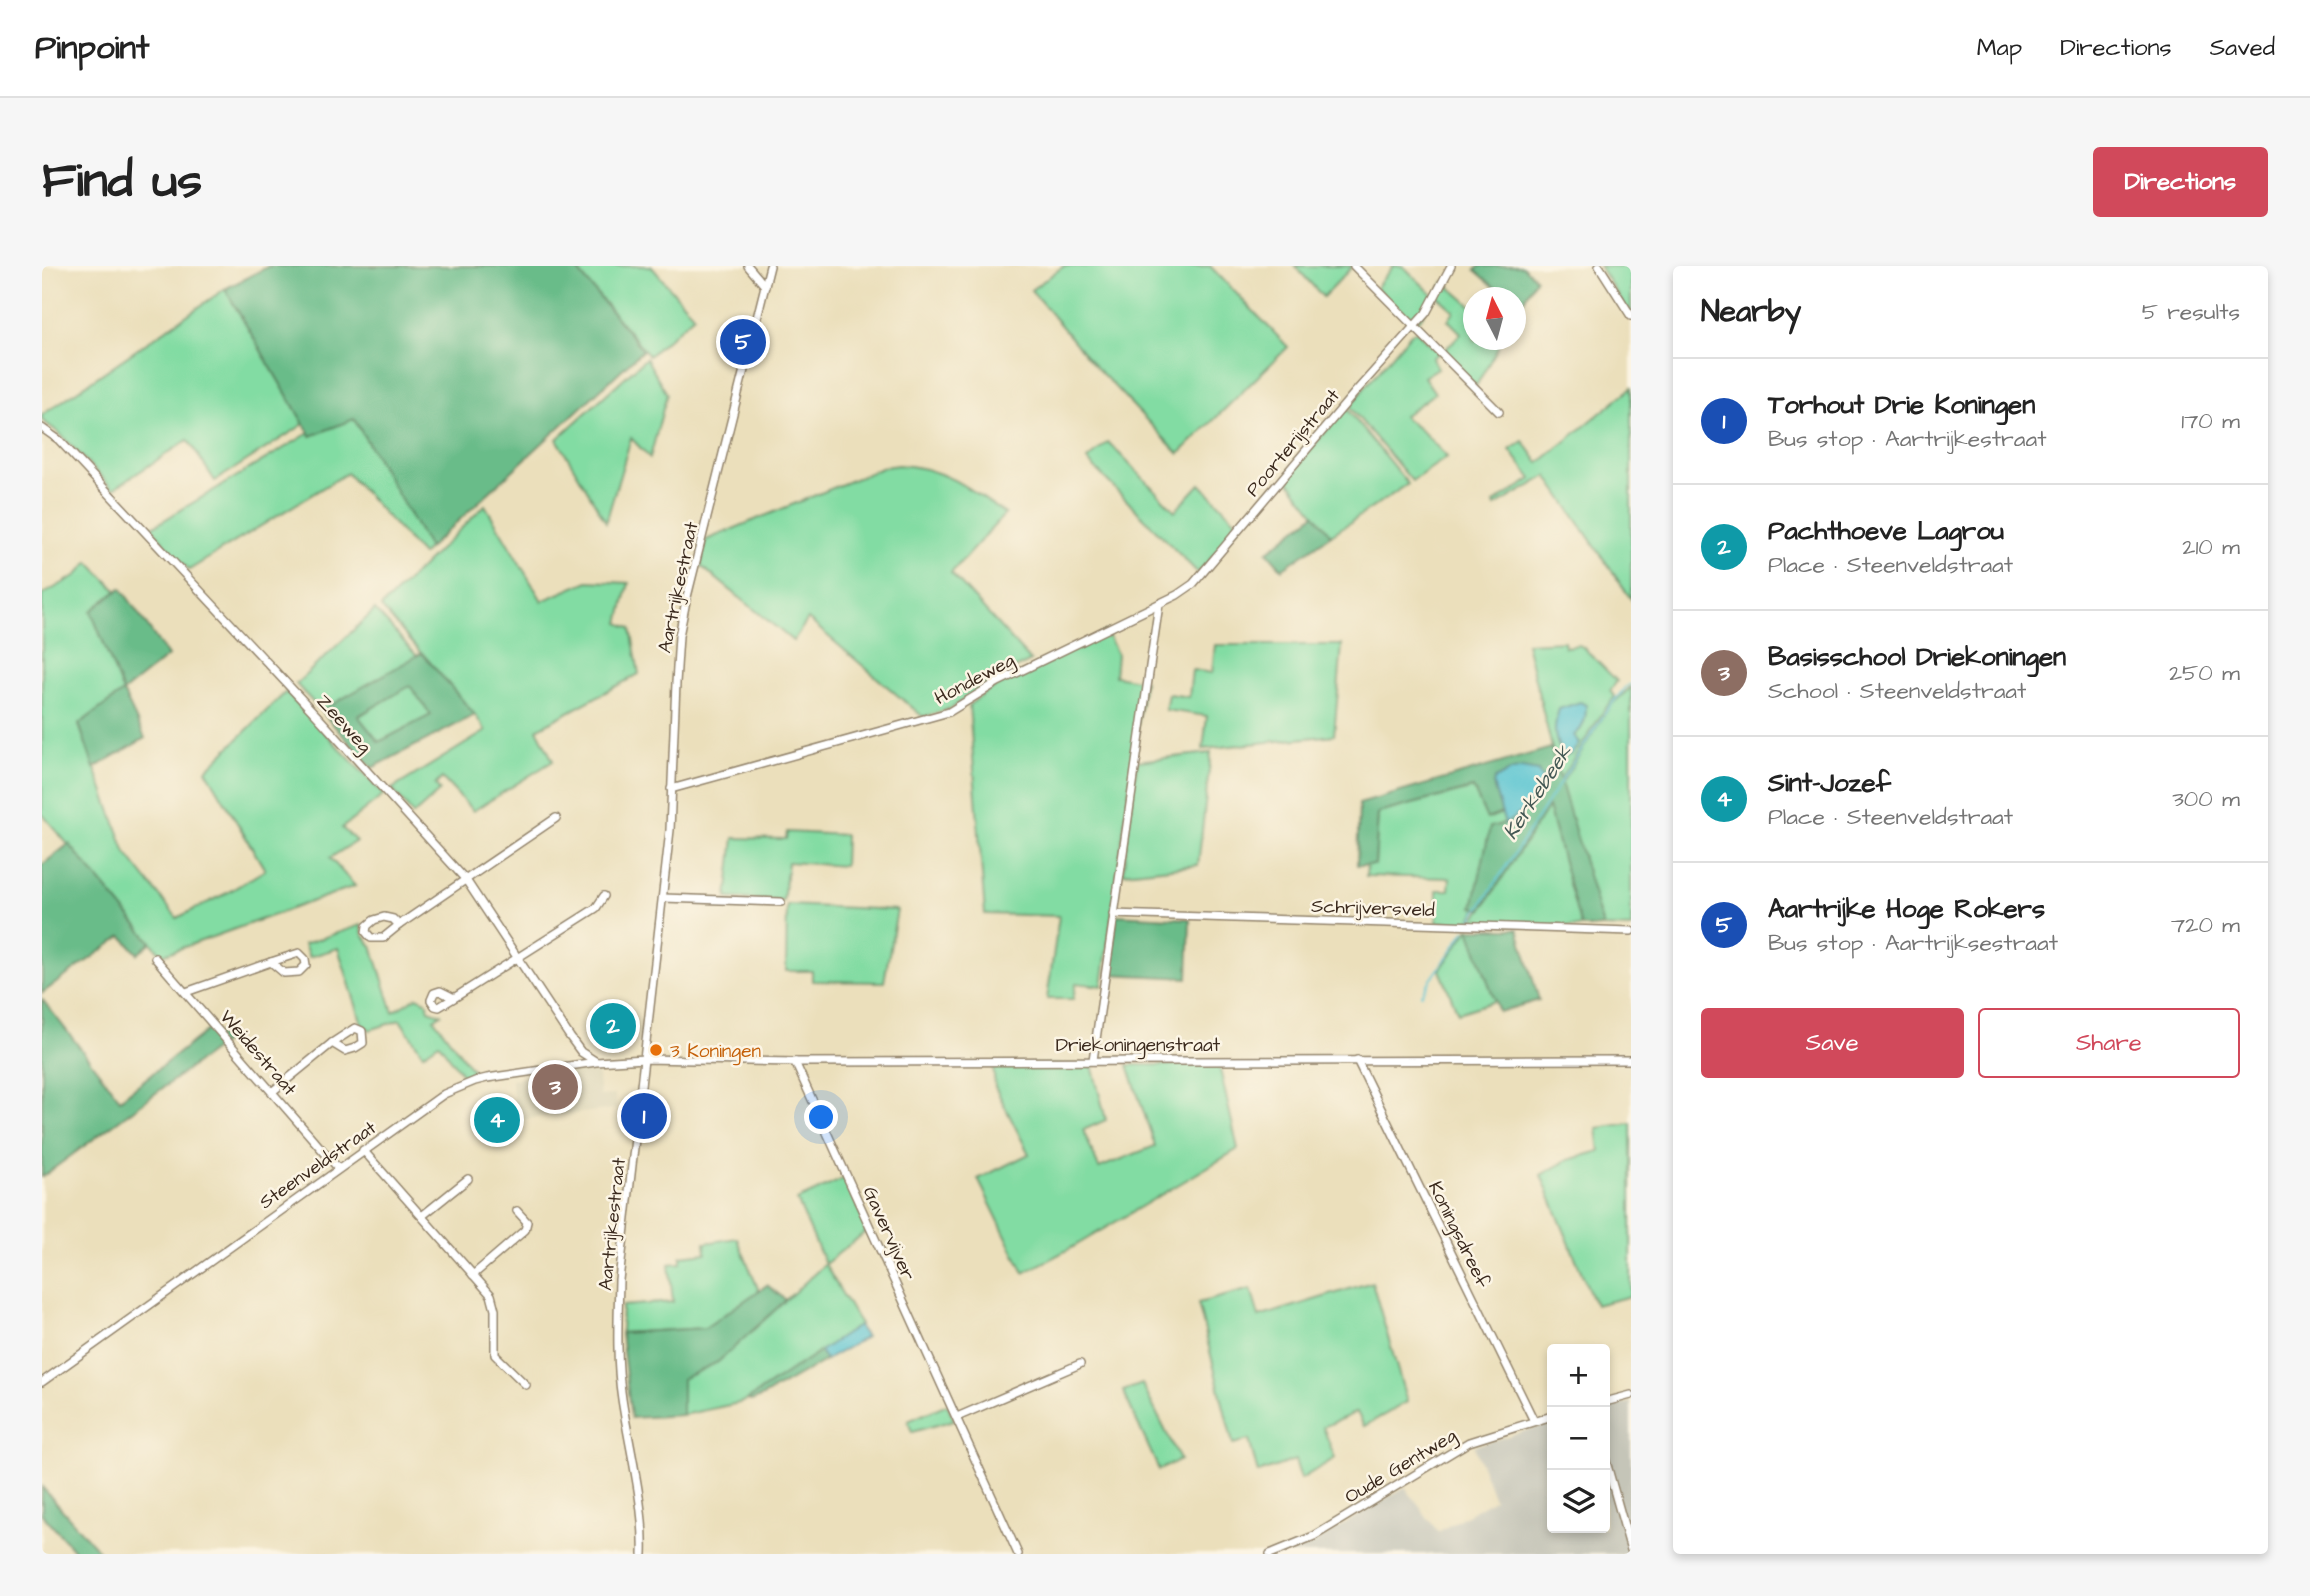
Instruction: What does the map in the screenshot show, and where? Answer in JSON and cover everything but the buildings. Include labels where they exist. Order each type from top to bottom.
[{"type":"street","points":[[748,266],[765,286]]},
{"type":"street","name":"Aartrijkestraat","points":[[643,1554],[639,1505],[621,1395],[619,1280],[670,830],[679,636],[771,266]]},
{"type":"street","points":[[1354,266],[1499,412]]},
{"type":"street","name":"Poorterijstraat","points":[[1196,580],[1426,313],[1451,266]]},
{"type":"street","points":[[1599,266],[1631,316]]},
{"type":"street","name":"Zeeweg","points":[[42,428],[59,440],[466,880],[581,1052],[596,1062]]},
{"type":"street","name":"Hondeweg","points":[[671,789],[949,712],[998,682],[1177,595],[1196,580]]},
{"type":"street","points":[[1093,1060],[1159,604]]},
{"type":"street","points":[[399,925],[556,818]]},
{"type":"street","points":[[454,998],[596,908],[604,896]]},
{"type":"street","points":[[663,898],[781,902]]},
{"type":"street","name":"Schrijversveld","points":[[1113,914],[1631,931]]},
{"type":"street","name":"Weidestraat","points":[[155,958],[338,1168]]},
{"type":"street","points":[[186,992],[271,962]]},
{"type":"street","points":[[273,1091],[332,1044]]},
{"type":"street","name":"Steenveldstraat","points":[[42,1382],[363,1150],[452,1089],[516,1072],[645,1059]]},
{"type":"street","name":"Driekoningenstraat","points":[[645,1059],[795,1062],[1631,1060]]},
{"type":"street","name":"Koningsdreef","points":[[1357,1060],[1534,1421]]},
{"type":"street","name":"Gavervijver","points":[[795,1062],[1018,1554]]},
{"type":"street","points":[[363,1150],[491,1295],[495,1310],[495,1355],[526,1385]]},
{"type":"street","points":[[422,1216],[468,1179]]},
{"type":"street","points":[[473,1275],[525,1230],[527,1222],[517,1211]]},
{"type":"street","points":[[957,1417],[1080,1364]]},
{"type":"street","points":[[1610,1401],[1631,1395]]},
{"type":"street","name":"Oude Gentweg","points":[[1270,1554],[1314,1536],[1469,1442],[1547,1417]]},
{"type":"street","points":[[1608,1470],[1631,1550]]},
{"type":"shaded area","points":[[597,1068],[600,1096],[615,1095],[617,1109],[516,1120],[511,1079]]},
{"type":"shaded area","points":[[1631,1402],[1631,1554],[1286,1554],[1310,1545],[1405,1487],[1438,1532],[1494,1499],[1474,1446],[1547,1424],[1547,1533],[1610,1533],[1610,1408]]},
{"type":"green space","points":[[269,266],[585,266],[578,271],[643,350],[429,548],[354,419],[311,436],[225,289]]},
{"type":"green space","points":[[585,266],[651,266],[694,316],[649,356],[578,271]]},
{"type":"green space","points":[[1064,266],[1210,266],[1288,347],[1179,454],[1094,365],[1031,290]]},
{"type":"green space","points":[[1295,266],[1353,266],[1323,297]]},
{"type":"green space","points":[[1393,266],[1403,266],[1435,297],[1415,326],[1376,288]]},
{"type":"green space","points":[[1480,266],[1522,266],[1536,278],[1526,296],[1526,287],[1495,287],[1475,270]]},
{"type":"green space","points":[[1599,266],[1631,266],[1631,316]]},
{"type":"green space","points":[[1444,282],[1463,298],[1463,350],[1496,350],[1476,386],[1444,354],[1461,333],[1448,320],[1454,311],[1436,295]]},
{"type":"green space","points":[[225,289],[304,424],[215,481],[188,440],[113,489],[59,433],[42,420],[42,415]]},
{"type":"green space","points":[[1417,332],[1439,353],[1432,358],[1438,368],[1424,377],[1435,393],[1403,416],[1447,457],[1412,481],[1351,409],[1351,404],[1411,333]]},
{"type":"green space","points":[[646,358],[667,394],[650,458],[631,438],[606,522],[557,439]]},
{"type":"green space","points":[[1631,388],[1631,599],[1547,476],[1495,506],[1494,503],[1532,479],[1510,450],[1523,441],[1539,463]]},
{"type":"green space","points":[[1346,408],[1408,484],[1331,535],[1286,477]]},
{"type":"green space","points":[[354,419],[429,548],[422,555],[347,473],[189,570],[151,528],[309,433],[311,436]]},
{"type":"green space","points":[[1108,442],[1175,511],[1200,484],[1240,525],[1198,573],[1087,460]]},
{"type":"green space","points":[[914,466],[942,475],[968,488],[1005,514],[951,573],[1031,661],[992,680],[952,708],[923,717],[808,619],[793,641],[701,566],[706,540],[884,467]]},
{"type":"green space","points":[[485,505],[542,601],[588,581],[629,583],[619,623],[631,628],[639,674],[537,729],[553,761],[473,811],[442,778],[435,785],[440,791],[413,815],[392,789],[486,731],[381,607]]},
{"type":"green space","points":[[1315,514],[1331,535],[1282,569],[1267,552]]},
{"type":"green space","points":[[89,562],[117,591],[91,611],[123,692],[79,725],[126,853],[177,918],[265,870],[206,770],[286,692],[384,795],[342,828],[356,841],[330,858],[355,886],[162,955],[42,814],[42,595],[77,575]]},
{"type":"green space","points":[[121,588],[168,656],[123,692],[91,611]]},
{"type":"green space","points":[[375,610],[417,656],[321,711],[296,684]]},
{"type":"green space","points":[[1106,631],[1117,654],[1115,676],[1144,681],[1102,986],[1076,983],[1073,999],[1047,999],[1059,916],[985,914],[969,705],[989,690]]},
{"type":"green space","points":[[1564,641],[1565,647],[1579,645],[1584,648],[1617,681],[1610,691],[1615,697],[1560,780],[1526,643]]},
{"type":"green space","points":[[1215,645],[1342,645],[1334,735],[1203,749],[1207,716],[1165,710],[1168,694],[1189,697],[1192,670],[1212,673]]},
{"type":"green space","points":[[422,653],[475,715],[372,768],[321,711]],"holes":[[[410,686],[431,715],[379,742],[358,716]]]},
{"type":"green space","points":[[410,685],[432,715],[379,742],[358,717]]},
{"type":"green space","points":[[1631,687],[1631,928],[1603,927],[1561,784],[1610,706]]},
{"type":"green space","points":[[123,692],[145,738],[94,768],[79,724]]},
{"type":"green space","points":[[1551,748],[1603,927],[1581,927],[1548,807],[1482,909],[1473,907],[1490,827],[1502,824],[1519,814],[1528,801],[1538,771],[1514,772],[1493,784],[1502,813],[1487,819],[1473,788],[1378,813],[1375,865],[1357,865],[1359,804]]},
{"type":"green space","points":[[1211,753],[1198,865],[1123,873],[1137,761]]},
{"type":"green space","points":[[1474,788],[1487,818],[1502,813],[1505,824],[1474,907],[1478,908],[1468,923],[1437,922],[1437,890],[1449,890],[1450,878],[1366,876],[1367,865],[1375,865],[1378,813]]},
{"type":"green space","points":[[1548,806],[1581,927],[1472,923],[1482,909]]},
{"type":"green space","points":[[787,832],[845,835],[844,866],[788,862],[783,901],[727,898],[734,838],[786,839]]},
{"type":"green space","points":[[69,844],[151,942],[138,954],[122,936],[42,993],[42,865]]},
{"type":"green space","points":[[787,905],[897,910],[884,982],[812,981],[812,971],[786,971]]},
{"type":"green space","points":[[1117,915],[1190,919],[1188,978],[1109,974]]},
{"type":"green space","points":[[361,925],[363,935],[372,946],[393,1012],[417,997],[426,1001],[429,1010],[441,1014],[434,1019],[474,1072],[465,1078],[439,1043],[423,1054],[400,1020],[370,1030],[362,1024],[338,948],[309,957],[304,944]]},
{"type":"green space","points":[[1469,929],[1495,1001],[1458,1013],[1440,970]]},
{"type":"green space","points":[[1469,929],[1518,929],[1539,1000],[1499,1012]]},
{"type":"green space","points":[[42,999],[120,1099],[210,1028],[225,1042],[42,1177]]},
{"type":"green space","points":[[993,1064],[1092,1065],[1106,1120],[1083,1130],[1099,1168],[1155,1146],[1128,1065],[1219,1065],[1238,1149],[1075,1246],[1024,1273],[978,1179],[1029,1154],[995,1087]]},
{"type":"green space","points":[[1631,1123],[1631,1296],[1595,1305],[1541,1175],[1568,1160],[1600,1151],[1597,1128]]},
{"type":"green space","points":[[845,1178],[868,1230],[825,1264],[797,1200]]},
{"type":"green space","points":[[737,1238],[759,1291],[705,1328],[621,1333],[622,1306],[673,1302],[669,1264],[681,1263],[681,1256],[706,1253],[705,1243]]},
{"type":"green space","points":[[825,1264],[860,1325],[747,1400],[682,1415],[681,1379],[718,1362]]},
{"type":"green space","points":[[1372,1282],[1407,1402],[1364,1426],[1357,1412],[1323,1427],[1335,1458],[1301,1479],[1295,1460],[1258,1473],[1249,1440],[1233,1444],[1198,1303],[1251,1289],[1259,1317]]},
{"type":"green space","points":[[767,1285],[786,1300],[718,1362],[682,1379],[682,1415],[631,1418],[621,1333],[705,1328]]},
{"type":"green space","points":[[820,1351],[826,1360],[761,1397],[747,1400]]},
{"type":"green space","points":[[1142,1384],[1180,1460],[1159,1470],[1123,1391]]},
{"type":"green space","points":[[947,1404],[954,1420],[912,1432],[908,1421]]},
{"type":"green space","points":[[42,1487],[101,1554],[77,1554],[42,1514]]},
{"type":"water","points":[[1580,702],[1586,705],[1586,709],[1583,726],[1574,735],[1579,744],[1572,753],[1564,756],[1555,734],[1559,709]]},
{"type":"water","points":[[1522,768],[1538,771],[1543,781],[1525,810],[1505,824],[1493,784],[1495,779]]},
{"type":"water","points":[[858,1326],[866,1337],[826,1360],[820,1351]]},
{"type":"waterway","name":"Kerkebeek","points":[[1472,919],[1609,707],[1631,684]]},
{"type":"waterway","name":"Kerkebeek","points":[[1421,994],[1465,931]]},
{"type":"place","name":"Aartrijke Hoge Rokers","points":[[743,342]]},
{"type":"place","name":"Pachthoeve Lagrou","points":[[613,1026]]},
{"type":"place","name":"3 Koningen","points":[[656,1050]]},
{"type":"place","name":"Basisschool Driekoningen","points":[[555,1087]]},
{"type":"place","name":"Torhout Drie Koningen","points":[[644,1116]]},
{"type":"place","name":"Sint-Jozef","points":[[497,1120]]}]
